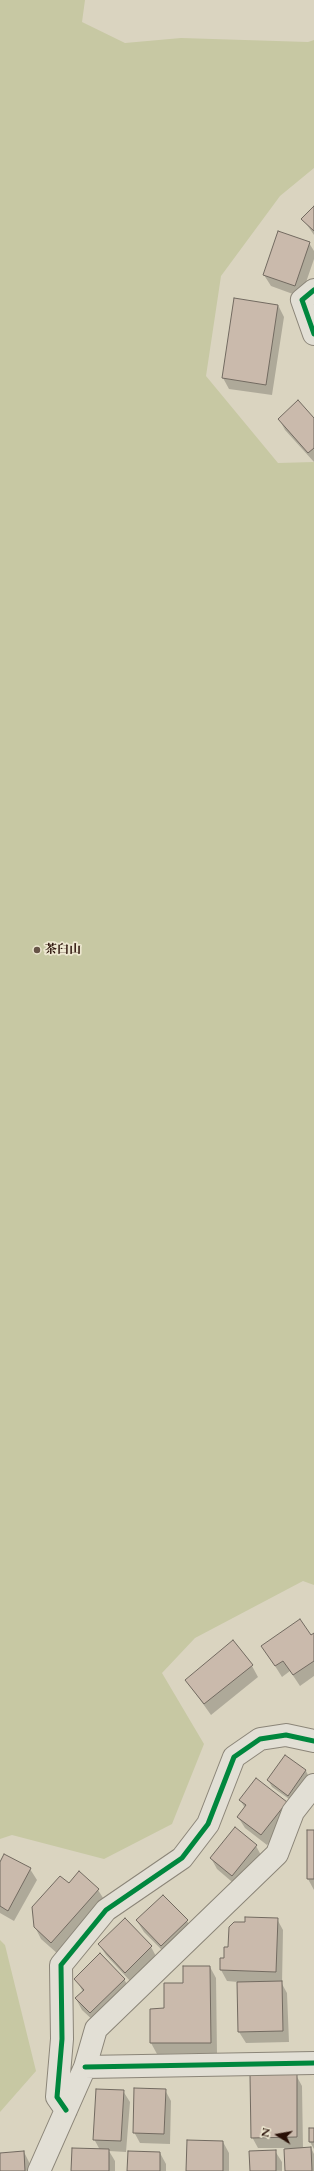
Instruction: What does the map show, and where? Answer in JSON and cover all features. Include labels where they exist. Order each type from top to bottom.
[{"type":"street","points":[[314,290],[302,300],[314,334]]},
{"type":"street","points":[[66,2110],[57,2097],[62,2039],[62,1965],[106,1910],[182,1858],[208,1824],[234,1757],[260,1739],[286,1735],[314,1741]]},
{"type":"street","points":[[39,2171],[85,2067],[96,2029],[277,1854],[292,1812],[314,1785]]},
{"type":"street","points":[[85,2067],[314,2063]]},
{"type":"green space","points":[[0,0],[85,0],[82,22],[125,43],[181,38],[308,42],[314,40],[314,168],[280,196],[221,276],[206,376],[278,463],[314,462],[314,1585],[303,1581],[195,1638],[162,1673],[204,1744],[172,1824],[104,1859],[12,1835],[0,1839]]},
{"type":"green space","points":[[0,1940],[5,1945],[36,2071],[0,2112]]},
{"type":"building","points":[[314,206],[314,231],[301,219]]},
{"type":"building","points":[[278,231],[310,242],[295,286],[263,275]]},
{"type":"building","points":[[234,298],[278,305],[266,385],[222,378]]},
{"type":"building","points":[[298,400],[314,418],[314,448],[308,453],[278,419]]},
{"type":"building","points":[[300,1619],[311,1635],[314,1633],[314,1661],[293,1675],[283,1661],[275,1666],[261,1646]]},
{"type":"building","points":[[233,1640],[253,1665],[204,1704],[185,1680]]},
{"type":"building","points":[[285,1755],[306,1770],[288,1796],[267,1780]]},
{"type":"building","points":[[256,1778],[287,1802],[261,1835],[237,1817],[246,1805],[239,1800]]},
{"type":"building","points":[[235,1827],[257,1845],[232,1876],[210,1858]]},
{"type":"building","points":[[307,1830],[314,1830],[314,1879],[307,1879]]},
{"type":"building","points":[[4,1854],[31,1868],[8,1911],[0,1906],[0,1862]]},
{"type":"building","points":[[79,1871],[99,1889],[51,1943],[34,1927],[32,1907],[60,1876],[69,1883]]},
{"type":"building","points":[[163,1895],[188,1920],[161,1946],[136,1920]]},
{"type":"building","points":[[245,1917],[278,1918],[276,1972],[220,1970],[220,1958],[224,1958],[224,1947],[228,1947],[229,1927],[234,1922],[245,1922]]},
{"type":"building","points":[[125,1918],[152,1946],[125,1973],[98,1944]]},
{"type":"building","points":[[100,1953],[125,1979],[90,2013],[75,1998],[84,1990],[74,1979]]},
{"type":"building","points":[[183,1966],[210,1966],[211,2043],[150,2043],[150,2009],[164,2008],[164,1983],[183,1983]]},
{"type":"building","points":[[282,1981],[283,2031],[238,2032],[237,1982]]},
{"type":"building","points":[[297,2074],[297,2137],[251,2138],[250,2075]]},
{"type":"building","points":[[134,2088],[166,2089],[164,2134],[133,2133]]},
{"type":"building","points":[[96,2089],[124,2090],[121,2141],[93,2140]]},
{"type":"building","points":[[309,2128],[314,2128],[314,2142],[309,2142]]},
{"type":"building","points":[[187,2140],[223,2141],[223,2171],[186,2171]]},
{"type":"building","points":[[311,2147],[312,2171],[285,2171],[284,2149]]},
{"type":"building","points":[[72,2148],[109,2149],[109,2171],[71,2171]]},
{"type":"building","points":[[276,2150],[276,2171],[250,2171],[249,2151]]},
{"type":"building","points":[[24,2151],[25,2171],[0,2171],[0,2153]]},
{"type":"building","points":[[128,2151],[160,2152],[160,2171],[127,2171]]},
{"type":"cycle path","points":[[314,290],[302,300],[314,334]]},
{"type":"cycle path","points":[[66,2110],[57,2097],[62,2039],[61,1965],[106,1910],[182,1858],[208,1824],[234,1757],[260,1739],[286,1735],[314,1741]]},
{"type":"cycle path","points":[[85,2067],[314,2063]]},
{"type":"place","name":"茶臼山","points":[[37,950]]}]
